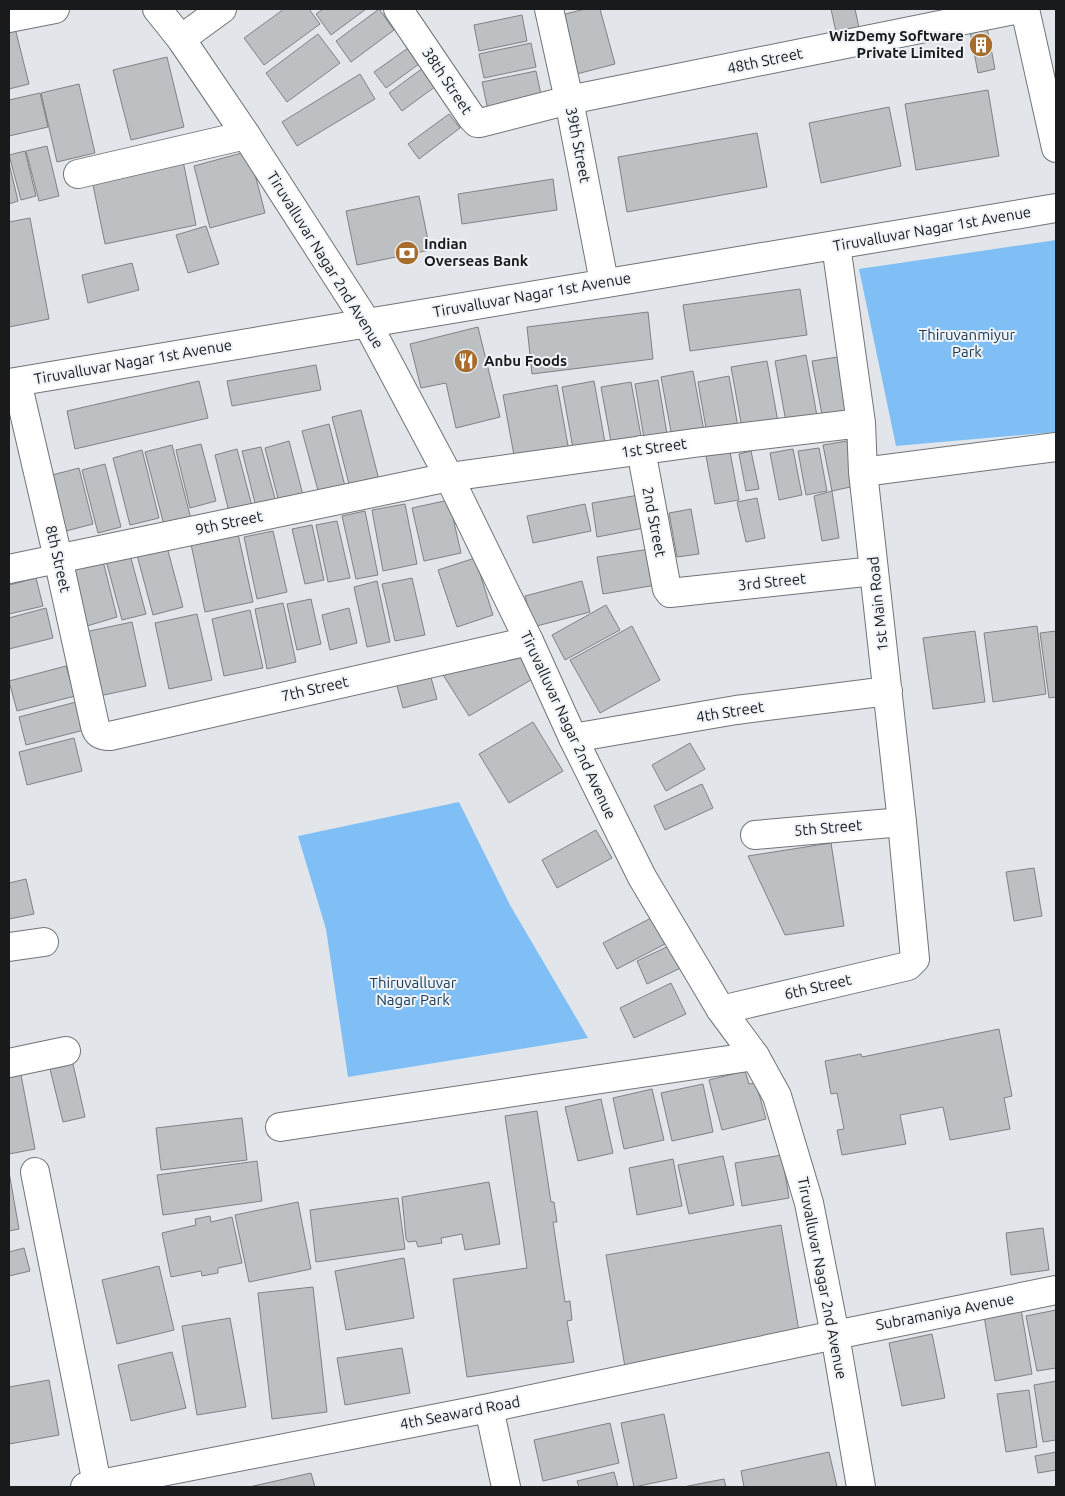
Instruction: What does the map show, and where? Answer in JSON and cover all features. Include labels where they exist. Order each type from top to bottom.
[{"type":"street","points":[[9,18],[55,9]]},
{"type":"street","name":"Tiruvalluvar Nagar 2nd Avenue","points":[[157,9],[181,39],[246,135],[368,322],[529,640],[573,738],[642,877],[721,1010],[755,1056],[777,1096],[809,1203],[835,1335],[861,1487]]},
{"type":"street","points":[[181,39],[222,9]]},
{"type":"street","name":"38th Street","points":[[398,9],[477,123],[569,100]]},
{"type":"street","name":"39th Street","points":[[549,9],[569,100],[604,282]]},
{"type":"street","name":"48th Street","points":[[569,100],[1019,9]]},
{"type":"street","points":[[1025,9],[1056,148]]},
{"type":"street","points":[[78,174],[246,135]]},
{"type":"street","name":"Tiruvalluvar Nagar 1st Avenue","points":[[13,382],[1056,208]]},
{"type":"street","name":"1st Main Road","points":[[836,246],[860,423],[863,472],[902,822],[915,955],[913,962]]},
{"type":"street","name":"8th Street","points":[[13,382],[58,558],[95,726],[101,735]]},
{"type":"street","name":"1st Street","points":[[448,477],[641,450],[860,423]]},
{"type":"street","points":[[863,472],[1056,447]]},
{"type":"street","name":"2nd Street","points":[[641,450],[667,589],[670,593]]},
{"type":"street","name":"9th Street","points":[[9,569],[448,477]]},
{"type":"street","name":"3rd Street","points":[[670,593],[874,571]]},
{"type":"street","name":"7th Street","points":[[101,735],[110,736],[529,640]]},
{"type":"street","name":"4th Street","points":[[573,738],[736,710],[888,691]]},
{"type":"street","name":"5th Street","points":[[755,835],[902,822]]},
{"type":"street","points":[[9,947],[44,942]]},
{"type":"street","name":"6th Street","points":[[721,1010],[908,966],[913,962]]},
{"type":"street","points":[[9,1063],[66,1051]]},
{"type":"street","points":[[280,1127],[755,1056]]},
{"type":"street","points":[[35,1172],[91,1486]]},
{"type":"street","name":"Subramaniya Avenue","points":[[835,1335],[1056,1290]]},
{"type":"street","name":"4th Seaward Road","points":[[91,1486],[489,1408],[835,1335]]},
{"type":"street","points":[[489,1408],[506,1487]]},
{"type":"green space","name":"Thiruvanmiyur Park","points":[[1056,240],[1056,432],[896,446],[859,269]]},
{"type":"green space","name":"Thiruvalluvar Nagar Park","points":[[459,802],[510,905],[588,1038],[348,1077],[326,929],[298,836]]},
{"type":"building","points":[[284,9],[309,9],[320,24],[264,65],[244,38]]},
{"type":"building","points":[[323,9],[366,9],[331,35],[316,14]]},
{"type":"building","points":[[379,9],[394,30],[351,62],[336,41]]},
{"type":"building","points":[[585,9],[600,9],[615,64],[573,75],[558,16]]},
{"type":"building","points":[[831,9],[855,9],[859,28],[836,32]]},
{"type":"building","points":[[522,15],[527,41],[479,51],[474,25]]},
{"type":"building","name":"WizDemy Software Private Limited","points":[[985,17],[995,69],[978,73],[968,21]]},
{"type":"building","points":[[14,24],[29,84],[9,89],[9,26]]},
{"type":"building","points":[[318,34],[340,63],[287,102],[266,73]]},
{"type":"building","points":[[531,43],[536,67],[484,78],[479,54]]},
{"type":"building","points":[[408,48],[419,64],[386,88],[374,72]]},
{"type":"building","points":[[167,57],[184,127],[131,140],[113,70]]},
{"type":"building","points":[[423,68],[436,86],[402,111],[389,93]]},
{"type":"building","points":[[536,71],[542,99],[488,110],[482,82]]},
{"type":"building","points":[[360,74],[375,99],[297,146],[282,122]]},
{"type":"building","points":[[79,84],[95,153],[57,162],[41,93]]},
{"type":"building","points":[[988,90],[999,156],[916,170],[905,104]]},
{"type":"building","points":[[40,93],[48,127],[9,136],[9,100]]},
{"type":"building","points":[[889,107],[901,166],[821,183],[809,123]]},
{"type":"building","points":[[449,114],[460,128],[419,159],[408,144]]},
{"type":"building","points":[[757,133],[767,187],[627,212],[618,157]]},
{"type":"building","points":[[47,146],[59,196],[39,201],[26,151]]},
{"type":"building","points":[[25,151],[36,196],[21,200],[9,155]]},
{"type":"building","points":[[249,151],[265,213],[210,228],[194,166]]},
{"type":"building","points":[[183,161],[196,225],[105,244],[92,180]]},
{"type":"building","points":[[9,163],[18,201],[9,204]]},
{"type":"building","points":[[553,179],[557,210],[462,224],[458,194]]},
{"type":"building","points":[[419,196],[430,250],[357,265],[346,211]]},
{"type":"building","points":[[30,218],[49,319],[9,327],[9,222]]},
{"type":"building","points":[[206,226],[219,264],[188,273],[176,235]]},
{"type":"building","points":[[132,263],[139,290],[88,303],[82,275]]},
{"type":"building","points":[[800,289],[807,335],[690,351],[683,305]]},
{"type":"building","points":[[648,312],[653,359],[532,374],[527,327]]},
{"type":"building","points":[[478,327],[500,417],[456,428],[446,383],[421,388],[410,344]]},
{"type":"building","points":[[806,355],[817,416],[786,422],[775,361]]},
{"type":"building","points":[[844,356],[855,413],[823,420],[812,361]]},
{"type":"building","points":[[767,361],[778,422],[742,428],[731,367]]},
{"type":"building","points":[[316,365],[321,390],[232,406],[227,381]]},
{"type":"building","points":[[693,371],[704,431],[672,437],[661,377]]},
{"type":"building","points":[[729,376],[738,427],[707,434],[698,382]]},
{"type":"building","points":[[658,380],[667,434],[644,438],[635,384]]},
{"type":"building","points":[[199,381],[208,418],[75,449],[67,411]]},
{"type":"building","points":[[594,381],[606,448],[574,454],[562,387]]},
{"type":"building","points":[[631,382],[641,436],[611,442],[601,387]]},
{"type":"building","points":[[557,385],[569,451],[515,461],[503,395]]},
{"type":"building","points":[[361,410],[379,480],[350,488],[332,417]]},
{"type":"building","points":[[329,424],[346,490],[320,498],[302,431]]},
{"type":"building","points":[[289,441],[304,499],[280,506],[265,448]]},
{"type":"building","points":[[847,441],[855,486],[832,491],[823,445]]},
{"type":"building","points":[[201,444],[216,501],[190,508],[176,450]]},
{"type":"building","points":[[172,445],[191,519],[164,525],[145,452]]},
{"type":"building","points":[[261,447],[276,502],[256,507],[242,451]]},
{"type":"building","points":[[819,448],[827,491],[806,495],[798,451]]},
{"type":"building","points":[[237,449],[252,506],[229,512],[215,455]]},
{"type":"building","points":[[793,449],[802,495],[779,500],[770,453]]},
{"type":"building","points":[[142,450],[159,518],[130,525],[113,458]]},
{"type":"building","points":[[751,451],[759,489],[746,491],[739,454]]},
{"type":"building","points":[[730,452],[739,500],[715,504],[706,456]]},
{"type":"building","points":[[105,464],[121,527],[98,533],[82,470]]},
{"type":"building","points":[[79,468],[93,524],[66,531],[52,475]]},
{"type":"building","points":[[832,491],[839,538],[822,541],[814,496]]},
{"type":"building","points":[[639,495],[644,528],[597,537],[592,503]]},
{"type":"building","points":[[757,498],[765,538],[746,542],[737,502]]},
{"type":"building","points":[[449,500],[461,553],[424,561],[412,508]]},
{"type":"building","points":[[405,504],[417,564],[383,571],[372,510]]},
{"type":"building","points":[[585,504],[591,531],[533,543],[527,516]]},
{"type":"building","points":[[691,509],[699,554],[677,557],[669,513]]},
{"type":"building","points":[[365,511],[378,575],[356,579],[342,516]]},
{"type":"building","points":[[337,521],[350,578],[328,582],[316,525]]},
{"type":"building","points":[[312,525],[324,580],[305,584],[292,529]]},
{"type":"building","points":[[273,531],[287,592],[257,599],[244,537]]},
{"type":"building","points":[[238,534],[253,602],[205,612],[191,544]]},
{"type":"building","points":[[167,547],[183,607],[153,615],[137,555]]},
{"type":"building","points":[[650,549],[656,585],[603,594],[597,557]]},
{"type":"building","points":[[129,551],[146,614],[122,620],[105,557]]},
{"type":"building","points":[[102,557],[117,617],[87,626],[71,565]]},
{"type":"building","points":[[475,558],[493,615],[457,627],[438,570]]},
{"type":"building","points":[[36,578],[43,606],[9,614],[9,585]]},
{"type":"building","points":[[412,578],[425,635],[395,641],[382,584]]},
{"type":"building","points":[[377,581],[390,642],[367,647],[354,587]]},
{"type":"building","points":[[582,581],[590,612],[533,627],[525,596]]},
{"type":"building","points":[[311,599],[321,644],[297,650],[287,604]]},
{"type":"building","points":[[283,603],[296,662],[267,669],[255,609]]},
{"type":"building","points":[[606,605],[620,630],[565,660],[552,635]]},
{"type":"building","points":[[46,608],[53,638],[9,649],[9,618]]},
{"type":"building","points":[[349,608],[357,643],[330,650],[322,615]]},
{"type":"building","points":[[250,610],[263,668],[224,676],[212,619]]},
{"type":"building","points":[[197,614],[212,680],[169,689],[155,623]]},
{"type":"building","points":[[132,622],[146,686],[99,696],[85,632]]},
{"type":"building","points":[[632,626],[660,680],[600,713],[570,660]]},
{"type":"building","points":[[1037,626],[1046,694],[993,702],[984,633]]},
{"type":"building","points":[[975,631],[985,702],[933,709],[923,638]]},
{"type":"building","points":[[1056,631],[1056,697],[1049,698],[1040,633]]},
{"type":"building","points":[[521,653],[536,677],[469,716],[440,670]]},
{"type":"building","points":[[66,666],[75,696],[17,711],[9,681]]},
{"type":"building","points":[[430,674],[437,699],[403,708],[396,682]]},
{"type":"building","points":[[76,702],[84,730],[26,745],[19,717]]},
{"type":"building","points":[[533,722],[563,771],[509,803],[479,754]]},
{"type":"building","points":[[74,738],[82,771],[27,785],[19,752]]},
{"type":"building","points":[[690,743],[705,769],[666,791],[652,765]]},
{"type":"building","points":[[702,784],[713,808],[665,830],[654,806]]},
{"type":"building","points":[[596,830],[612,858],[557,888],[542,860]]},
{"type":"building","points":[[831,843],[844,926],[785,935],[748,856]]},
{"type":"building","points":[[1034,868],[1042,916],[1014,921],[1006,872]]},
{"type":"building","points":[[26,879],[34,914],[9,919],[9,883]]},
{"type":"building","points":[[651,918],[665,944],[617,969],[603,943]]},
{"type":"building","points":[[675,943],[685,966],[647,984],[637,961]]},
{"type":"building","points":[[671,983],[686,1014],[634,1038],[620,1008]]},
{"type":"building","points":[[999,1029],[1012,1096],[1004,1098],[1010,1129],[950,1140],[943,1107],[900,1115],[906,1144],[842,1155],[837,1130],[844,1129],[837,1093],[831,1094],[825,1061],[861,1054],[862,1057]]},
{"type":"building","points":[[73,1064],[85,1117],[63,1122],[50,1069]]},
{"type":"building","points":[[745,1071],[749,1084],[756,1083],[766,1119],[722,1130],[709,1080]]},
{"type":"building","points":[[21,1075],[35,1149],[9,1154],[9,1077]]},
{"type":"building","points":[[703,1084],[713,1132],[672,1141],[661,1093]]},
{"type":"building","points":[[652,1089],[664,1140],[624,1149],[613,1098]]},
{"type":"building","points":[[601,1099],[613,1153],[578,1161],[565,1107]]},
{"type":"building","points":[[537,1111],[551,1202],[554,1202],[557,1222],[553,1222],[565,1302],[570,1301],[572,1320],[567,1321],[574,1362],[467,1377],[453,1279],[527,1268],[505,1116]]},
{"type":"building","points":[[242,1118],[247,1160],[161,1170],[156,1128]]},
{"type":"building","points":[[782,1155],[789,1198],[742,1206],[735,1163]]},
{"type":"building","points":[[723,1156],[734,1205],[689,1214],[678,1165]]},
{"type":"building","points":[[673,1159],[682,1206],[637,1215],[629,1168]]},
{"type":"building","points":[[257,1161],[262,1201],[163,1215],[157,1175]]},
{"type":"building","points":[[9,1172],[19,1229],[9,1231]]},
{"type":"building","points":[[489,1182],[500,1244],[465,1250],[462,1234],[441,1238],[442,1243],[418,1247],[416,1241],[408,1242],[406,1239],[402,1197]]},
{"type":"building","points":[[398,1198],[405,1249],[316,1262],[310,1210]]},
{"type":"building","points":[[298,1202],[311,1269],[249,1282],[235,1215]]},
{"type":"building","points":[[210,1216],[211,1222],[232,1217],[242,1263],[218,1268],[218,1273],[202,1276],[201,1271],[171,1277],[162,1233],[196,1225],[195,1219]]},
{"type":"building","points":[[781,1225],[800,1337],[625,1367],[606,1255]]},
{"type":"building","points":[[1043,1228],[1049,1270],[1011,1275],[1006,1233]]},
{"type":"building","points":[[24,1248],[30,1271],[9,1276],[9,1252]]},
{"type":"building","points":[[404,1258],[414,1318],[346,1330],[335,1271]]},
{"type":"building","points":[[159,1266],[174,1330],[117,1344],[102,1280]]},
{"type":"building","points":[[313,1287],[327,1412],[272,1419],[258,1293]]},
{"type":"building","points":[[1021,1309],[1032,1374],[995,1381],[984,1316]]},
{"type":"building","points":[[1056,1310],[1056,1368],[1037,1371],[1026,1316]]},
{"type":"building","points":[[230,1318],[246,1407],[197,1415],[182,1326]]},
{"type":"building","points":[[932,1334],[945,1398],[902,1406],[889,1343]]},
{"type":"building","points":[[402,1348],[410,1393],[345,1405],[337,1358]]},
{"type":"building","points":[[172,1352],[186,1408],[131,1421],[118,1365]]},
{"type":"building","points":[[49,1380],[59,1435],[9,1444],[9,1387]]},
{"type":"building","points":[[1056,1381],[1056,1440],[1043,1442],[1034,1385]]},
{"type":"building","points":[[1029,1390],[1037,1447],[1006,1452],[997,1394]]},
{"type":"building","points":[[664,1414],[677,1478],[634,1487],[621,1423]]},
{"type":"building","points":[[610,1423],[619,1463],[543,1481],[534,1440]]},
{"type":"building","points":[[829,1452],[837,1487],[744,1487],[741,1471]]},
{"type":"building","points":[[1056,1452],[1056,1470],[1038,1473],[1035,1456]]},
{"type":"building","points":[[614,1472],[618,1487],[579,1487],[577,1481]]},
{"type":"building","points":[[311,1473],[315,1487],[249,1487]]},
{"type":"building","points":[[724,1479],[726,1487],[683,1487]]},
{"type":"place","name":"WizDemy Software Private Limited","points":[[981,45]]},
{"type":"place","name":"Indian Overseas Bank","points":[[407,253]]},
{"type":"place","name":"Anbu Foods","points":[[466,361]]}]
